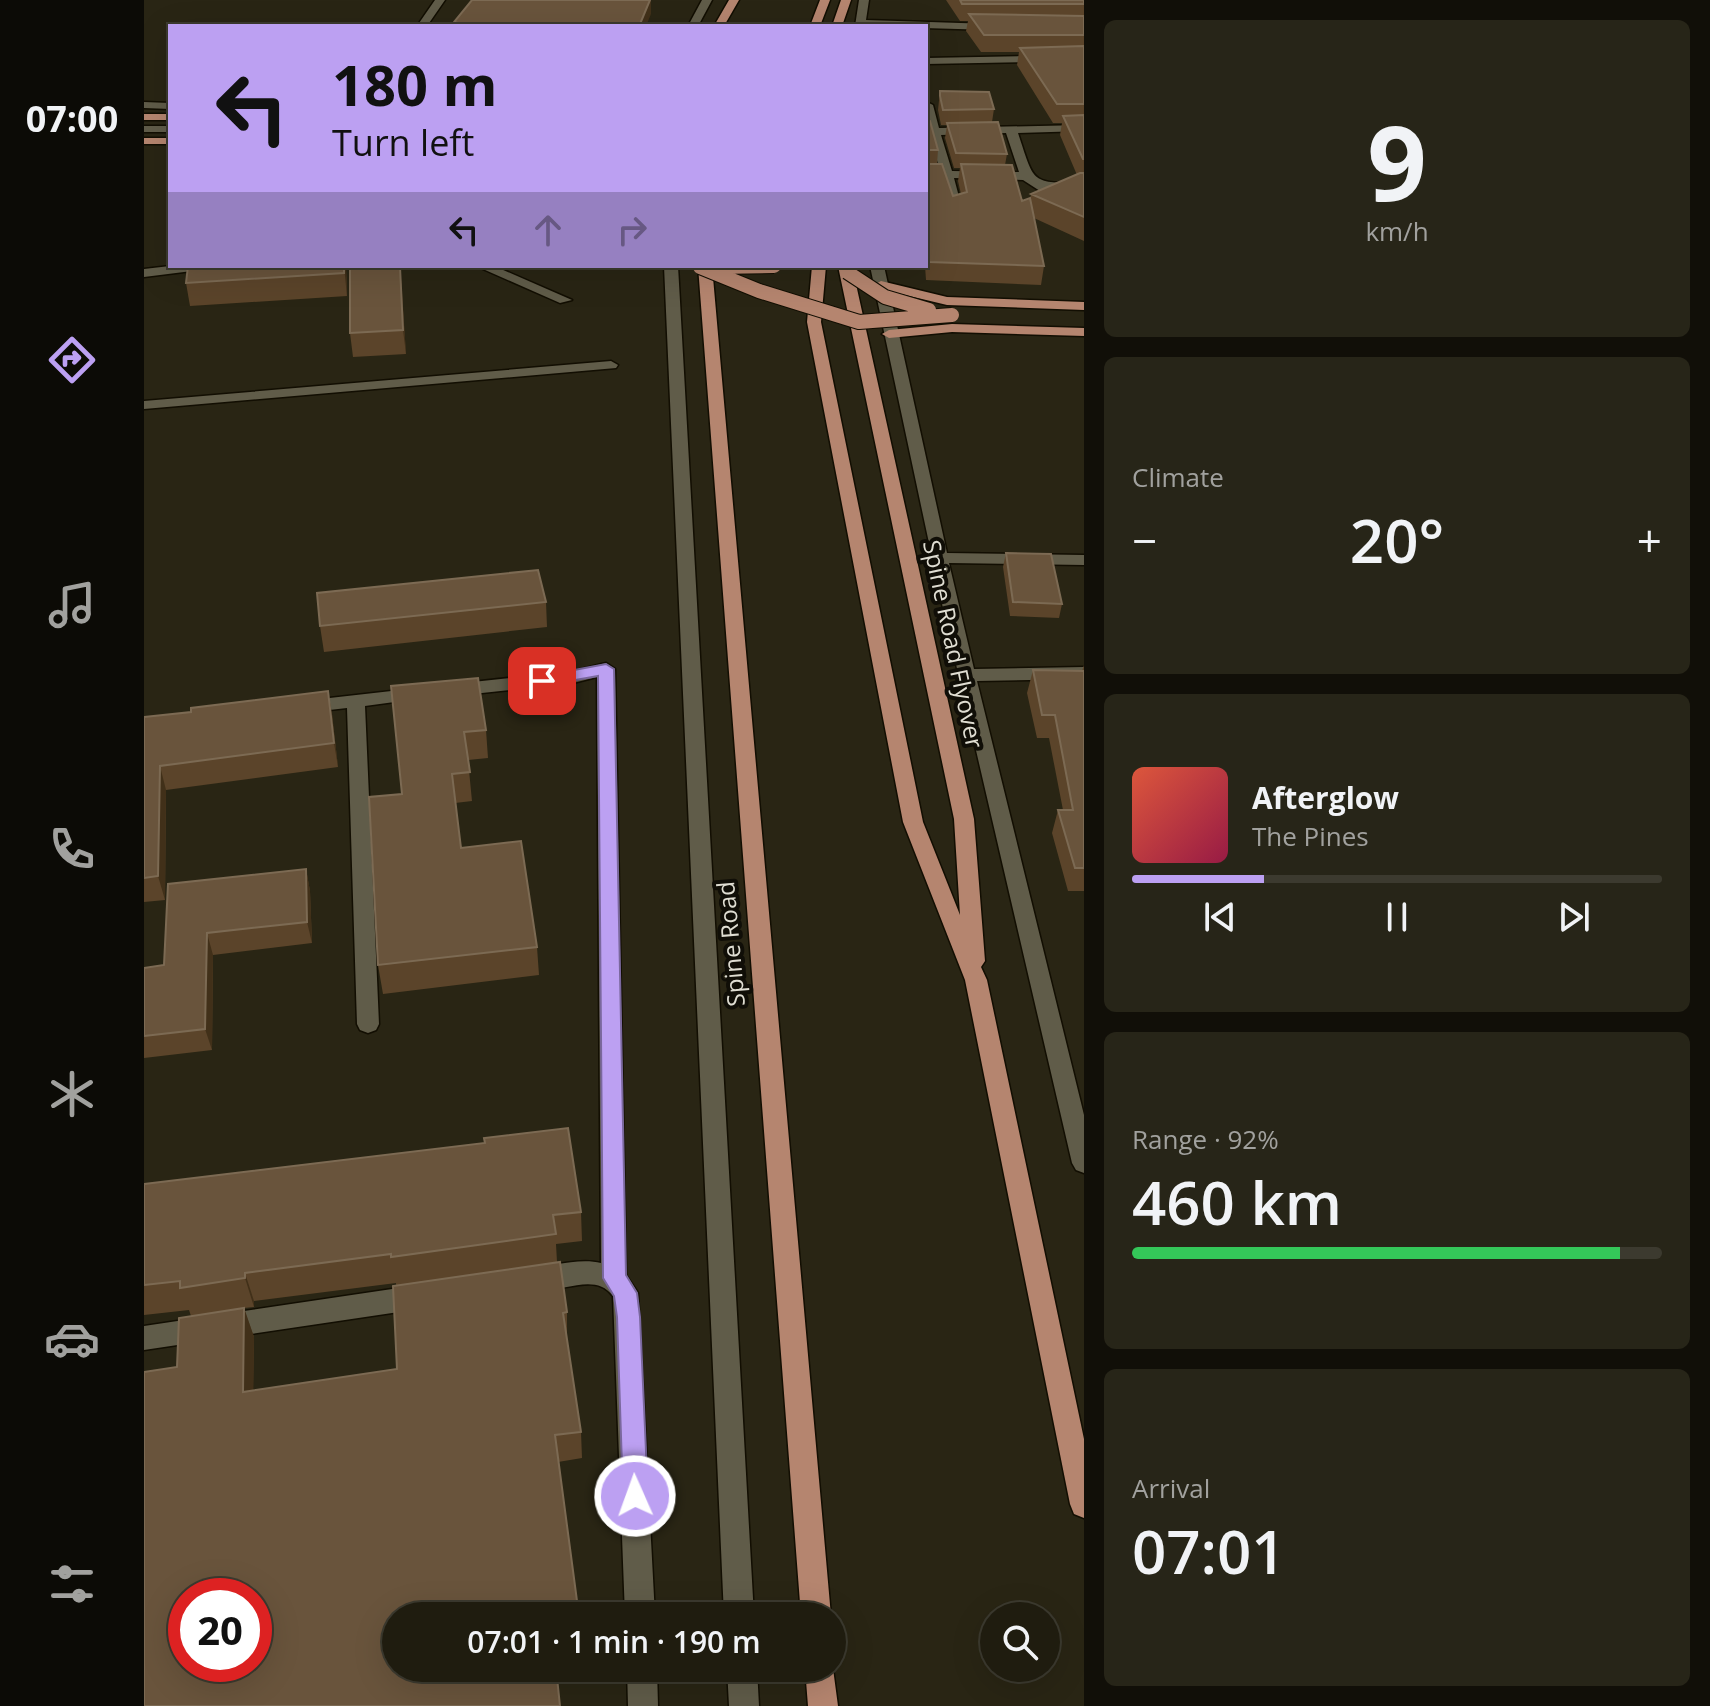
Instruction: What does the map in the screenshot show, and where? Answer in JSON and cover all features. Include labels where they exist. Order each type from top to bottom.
[{"type":"main road","points":[[720,24],[734,0]]},
{"type":"main road","points":[[816,24],[825,0]]},
{"type":"main road","points":[[838,24],[846,0]]},
{"type":"main road","points":[[144,117],[168,117]]},
{"type":"main road","points":[[144,141],[168,141]]},
{"type":"main road","name":"Spine Road","points":[[701,268],[815,1602]]},
{"type":"main road","points":[[706,268],[759,291],[859,322],[952,315],[1084,320]]},
{"type":"main road","points":[[819,268],[814,322],[913,822],[976,980],[1084,1504]]},
{"type":"main road","points":[[846,269],[863,286],[904,305],[952,315]]},
{"type":"main road","name":"Spine Road Flyover","points":[[846,269],[964,819],[976,980]]},
{"type":"main road","points":[[881,285],[947,301],[1084,306]]},
{"type":"main road","points":[[889,334],[952,328],[1084,332]]},
{"type":"main road","points":[[821,1682],[823,1706]]},
{"type":"street","points":[[423,24],[440,0]]},
{"type":"street","points":[[694,24],[707,0]]},
{"type":"street","points":[[860,24],[864,0]]},
{"type":"street","points":[[928,26],[1010,28]]},
{"type":"street","points":[[928,61],[1084,58]]},
{"type":"street","points":[[144,105],[168,106]]},
{"type":"street","points":[[928,112],[931,132],[956,208]]},
{"type":"street","points":[[931,132],[1084,128]]},
{"type":"street","points":[[144,129],[168,129]]},
{"type":"street","points":[[1011,130],[1026,176],[1040,187],[1084,187]]},
{"type":"street","points":[[928,174],[1026,176]]},
{"type":"street","points":[[144,273],[184,268]]},
{"type":"street","points":[[488,268],[565,300]]},
{"type":"street","name":"Spine Road","points":[[671,268],[738,1602]]},
{"type":"street","points":[[877,268],[889,334],[967,675],[1084,1163]]},
{"type":"street","points":[[144,405],[611,365]]},
{"type":"street","points":[[940,558],[1084,560]]},
{"type":"street","points":[[280,709],[573,677],[606,669],[614,1278],[625,1293],[629,1317],[639,1602]]},
{"type":"street","points":[[967,675],[1084,673]]},
{"type":"street","points":[[356,701],[368,1024]]},
{"type":"street","points":[[514,1283],[591,1272],[614,1278]]},
{"type":"street","points":[[144,1338],[437,1295]]},
{"type":"street","points":[[642,1682],[643,1706]]},
{"type":"street","points":[[743,1682],[744,1706]]},
{"type":"building","points":[[472,0],[650,0],[640,24],[454,22]]},
{"type":"building","points":[[960,0],[1084,0],[1084,4],[962,4]]},
{"type":"building","points":[[969,14],[1084,16],[1084,35],[984,35]]},
{"type":"building","points":[[1084,46],[1084,104],[1057,104],[1020,48]]},
{"type":"building","points":[[940,91],[989,92],[994,109],[943,110]]},
{"type":"building","points":[[1084,115],[1084,159],[1083,159],[1063,116]]},
{"type":"building","points":[[928,120],[930,121],[938,150],[928,150]]},
{"type":"building","points":[[998,122],[1007,154],[956,153],[947,123]]},
{"type":"building","points":[[928,164],[942,164],[953,196],[967,192],[961,164],[1012,165],[1022,201],[1030,198],[1044,266],[929,262]]},
{"type":"building","points":[[1084,173],[1084,217],[1031,194]]},
{"type":"building","points":[[188,268],[344,268],[344,273],[186,283]]},
{"type":"building","points":[[400,268],[403,330],[350,333],[350,269]]},
{"type":"building","points":[[1006,553],[1051,554],[1062,604],[1013,602]]},
{"type":"building","points":[[538,570],[546,602],[320,626],[317,593]]},
{"type":"building","points":[[1033,670],[1084,671],[1084,868],[1075,868],[1058,810],[1073,810],[1055,715],[1042,715]]},
{"type":"building","points":[[478,678],[486,730],[464,732],[470,772],[452,774],[461,848],[521,841],[537,947],[378,965],[369,797],[402,794],[391,686]]},
{"type":"building","points":[[328,691],[334,743],[160,766],[158,876],[144,878],[144,717]]},
{"type":"building","points":[[306,869],[307,922],[207,933],[205,1029],[144,1036],[144,968],[164,965],[168,884]]},
{"type":"building","points":[[568,1128],[581,1212],[553,1215],[556,1234],[245,1273],[245,1278],[180,1288],[180,1281],[144,1285],[144,1184],[485,1143],[484,1138]]},
{"type":"building","points":[[560,1262],[567,1312],[563,1313],[581,1432],[555,1435],[577,1602],[382,1602],[382,1682],[557,1682],[560,1706],[144,1706],[144,1372],[177,1367],[179,1318],[244,1308],[243,1392],[397,1369],[393,1286]]},
{"type":"route","points":[[542,681],[606,669],[614,1278],[625,1293],[629,1317],[635,1496]]}]
